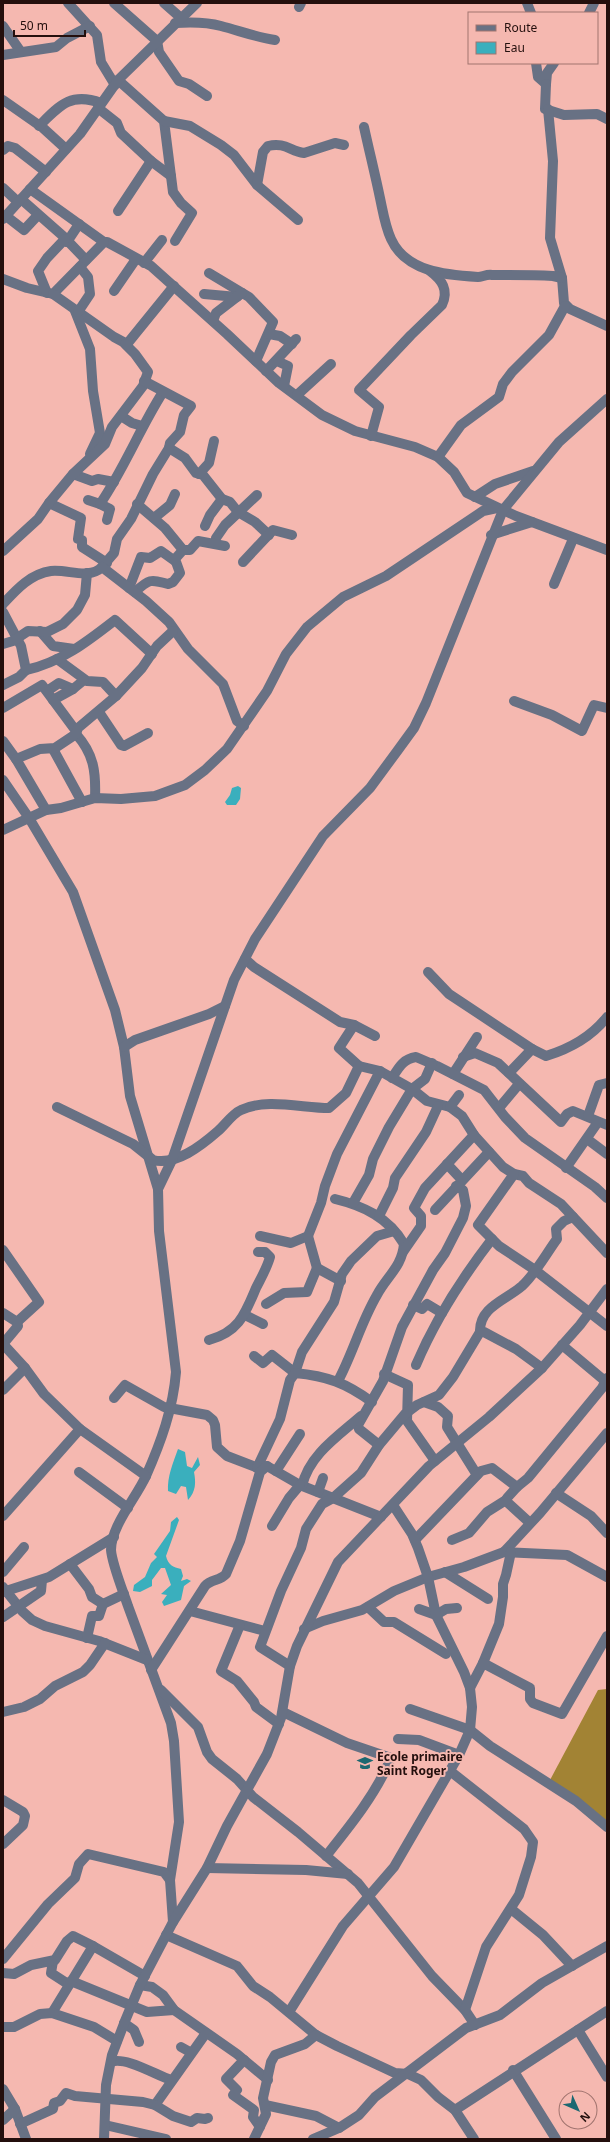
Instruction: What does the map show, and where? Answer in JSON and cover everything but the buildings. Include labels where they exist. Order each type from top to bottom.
[{"type":"street","points":[[114,3],[157,41],[159,52],[179,81],[189,84],[207,96]]},
{"type":"street","points":[[164,3],[178,21],[220,25],[256,37],[275,40]]},
{"type":"street","points":[[38,215],[24,230],[5,217],[66,149],[116,83],[197,3]]},
{"type":"street","points":[[590,12],[594,3]]},
{"type":"street","points":[[75,5],[97,35],[101,62],[116,83],[164,121],[190,126],[209,136],[234,155],[257,185],[298,220]]},
{"type":"street","points":[[3,26],[21,52]]},
{"type":"street","points":[[3,55],[56,47],[66,38],[90,26]]},
{"type":"street","points":[[536,64],[538,77],[546,84]]},
{"type":"street","points":[[553,64],[547,73],[545,109],[564,115],[597,114],[607,119]]},
{"type":"street","points":[[39,126],[66,102],[74,99],[93,100],[117,123],[121,133],[151,161],[171,176]]},
{"type":"street","points":[[4,102],[39,126],[66,149]]},
{"type":"street","points":[[438,457],[461,425],[498,397],[503,384],[512,372],[548,336],[565,306],[562,278],[550,238],[553,161],[548,109]]},
{"type":"street","points":[[164,121],[173,192],[192,213],[175,241]]},
{"type":"street","points":[[364,126],[392,241],[404,257],[430,271],[440,279],[443,285],[444,300],[442,305],[411,335],[360,390],[379,407],[371,436]]},
{"type":"street","points":[[257,185],[264,152],[268,146],[276,144],[287,145],[304,153],[335,143],[344,145]]},
{"type":"street","points":[[5,145],[15,148],[46,172]]},
{"type":"street","points":[[118,211],[151,161]]},
{"type":"street","points":[[3,188],[38,215],[66,240],[83,264],[88,278],[90,294],[76,311]]},
{"type":"street","points":[[30,189],[104,242],[107,242],[140,261],[174,286],[266,371],[322,415],[371,436],[415,447],[438,457],[450,467],[467,493],[500,509],[573,539],[607,550]]},
{"type":"street","points":[[50,294],[38,271],[47,258],[66,240],[79,224]]},
{"type":"street","points":[[114,290],[140,261],[162,240]]},
{"type":"street","points":[[50,294],[83,264],[104,242]]},
{"type":"street","points":[[430,271],[438,271],[458,276],[480,277],[484,274],[553,276],[562,278]]},
{"type":"street","points":[[209,273],[273,322],[256,361]]},
{"type":"street","points":[[3,279],[27,288],[50,294],[125,344],[135,354],[148,372],[144,381],[112,427],[104,444],[73,474],[49,503],[38,520],[3,551]]},
{"type":"street","points":[[125,344],[129,342],[174,286]]},
{"type":"street","points":[[204,294],[239,295]]},
{"type":"street","points":[[213,321],[216,313],[239,295]]},
{"type":"street","points":[[565,306],[607,326]]},
{"type":"street","points":[[76,311],[90,349],[93,391],[100,434],[86,461]]},
{"type":"street","points":[[266,371],[277,361],[294,341],[269,334]]},
{"type":"street","points":[[277,361],[288,366],[284,386]]},
{"type":"street","points":[[297,395],[331,364]]},
{"type":"street","points":[[3,604],[19,586],[37,575],[52,571],[87,573],[98,572],[114,553],[117,539],[131,519],[137,504],[169,448],[170,443],[180,432],[184,415],[191,406],[144,381]]},
{"type":"street","points":[[100,504],[114,482],[142,426],[163,392]]},
{"type":"street","points":[[158,1190],[172,1160],[234,980],[265,924],[323,836],[370,788],[414,728],[426,703],[500,509],[559,442],[607,399]]},
{"type":"street","points":[[121,416],[132,423],[142,426]]},
{"type":"street","points":[[199,474],[209,463],[214,441]]},
{"type":"street","points":[[169,448],[185,458],[196,473],[204,475],[222,499],[230,502],[238,512],[255,522],[269,535]]},
{"type":"street","points":[[475,497],[495,484],[534,471]]},
{"type":"street","points":[[73,474],[92,481],[98,480],[114,482]]},
{"type":"street","points":[[154,518],[170,505],[175,494]]},
{"type":"street","points":[[216,538],[225,525],[257,495]]},
{"type":"street","points":[[206,526],[210,515],[222,499]]},
{"type":"street","points":[[88,500],[110,509],[107,520]]},
{"type":"street","points":[[49,503],[81,518],[78,539],[82,540],[82,547],[169,622],[173,631],[223,684],[237,721],[244,726]]},
{"type":"street","points":[[137,504],[173,536],[183,550]]},
{"type":"street","points":[[3,830],[46,810],[94,798],[121,799],[155,796],[185,784],[205,770],[226,749],[244,726],[267,691],[286,654],[307,627],[343,597],[386,576],[483,511],[500,509]]},
{"type":"street","points":[[491,535],[532,522]]},
{"type":"street","points":[[243,562],[274,530],[292,535]]},
{"type":"street","points":[[554,584],[573,539]]},
{"type":"street","points":[[183,550],[190,550],[198,541],[225,546]]},
{"type":"street","points":[[175,561],[183,550]]},
{"type":"street","points":[[161,551],[175,561],[180,573],[173,582],[168,584],[153,579],[132,590],[141,557],[150,558],[161,551]]},
{"type":"street","points":[[3,644],[17,639],[28,631],[47,632],[63,624],[78,610],[85,595],[87,573]]},
{"type":"street","points":[[3,612],[17,639],[24,657],[26,670]]},
{"type":"street","points":[[3,685],[19,677],[26,670],[57,659],[95,637],[115,620],[152,654]]},
{"type":"street","points":[[40,631],[53,646],[74,649]]},
{"type":"street","points":[[16,759],[40,749],[53,749],[76,733],[116,696],[142,668],[157,646],[173,631]]},
{"type":"street","points":[[57,659],[84,680],[94,683],[103,682],[116,696]]},
{"type":"street","points":[[53,700],[73,689],[84,680]]},
{"type":"street","points":[[46,691],[59,683],[73,689]]},
{"type":"street","points":[[3,708],[39,685],[42,685],[91,754],[96,781],[94,798]]},
{"type":"street","points":[[514,701],[552,715],[582,731],[594,705],[607,708]]},
{"type":"street","points":[[99,712],[121,745],[124,746],[148,733]]},
{"type":"street","points":[[3,741],[16,759],[46,810]]},
{"type":"street","points":[[53,749],[82,802]]},
{"type":"street","points":[[3,780],[29,818],[73,892],[114,1005],[124,1047],[130,1096],[158,1190],[159,1231],[176,1372],[172,1408],[146,1476],[114,1537],[111,1550],[124,1594],[171,1723],[178,1794],[179,1822],[170,1880],[173,1922]]},
{"type":"street","points":[[245,959],[254,967],[340,1022],[354,1025],[375,1036]]},
{"type":"street","points":[[428,972],[449,994],[545,1056],[552,1054],[596,1031],[607,1018]]},
{"type":"street","points":[[124,1047],[135,1040],[209,1014],[225,1006]]},
{"type":"street","points":[[354,1025],[339,1048],[359,1066],[380,1071],[412,1089],[427,1101],[438,1106],[450,1107],[462,1116],[474,1135],[503,1167],[514,1174],[523,1176],[529,1184],[561,1204],[607,1254]]},
{"type":"street","points":[[453,1074],[477,1037]]},
{"type":"street","points":[[509,1073],[532,1049]]},
{"type":"street","points":[[463,1057],[476,1053],[498,1063],[561,1122],[572,1111],[588,1116],[602,1124],[587,1139],[566,1168]]},
{"type":"street","points":[[392,1078],[407,1058],[416,1057],[432,1063],[484,1090],[525,1138],[566,1168],[595,1186],[607,1198]]},
{"type":"street","points":[[353,1203],[369,1175],[373,1159],[389,1127],[412,1089],[425,1080],[432,1063]]},
{"type":"street","points":[[57,1107],[134,1144],[148,1158],[157,1161],[172,1160],[183,1155],[218,1131],[240,1110],[269,1104],[329,1108],[346,1093],[359,1066]]},
{"type":"street","points":[[266,1304],[284,1294],[307,1292],[317,1268],[308,1236],[322,1203],[325,1186],[337,1154],[380,1071]]},
{"type":"street","points":[[588,1116],[599,1086],[607,1083]]},
{"type":"street","points":[[499,1108],[519,1084]]},
{"type":"street","points":[[450,1107],[459,1095]]},
{"type":"street","points":[[379,1216],[393,1188],[395,1178],[426,1132],[438,1106]]},
{"type":"street","points":[[338,1381],[377,1294],[393,1275],[403,1252],[421,1226],[421,1216],[414,1208],[425,1188],[474,1135]]},
{"type":"street","points":[[587,1139],[607,1154]]},
{"type":"street","points":[[435,1210],[489,1152]]},
{"type":"street","points":[[379,1446],[358,1427],[365,1412],[372,1402],[397,1338],[413,1305],[445,1253],[463,1218],[466,1206],[464,1190],[447,1164]]},
{"type":"street","points":[[478,1225],[514,1174]]},
{"type":"street","points":[[335,1199],[353,1203],[379,1216],[394,1230],[404,1244],[403,1252]]},
{"type":"street","points":[[290,1666],[260,1648],[280,1591],[301,1548],[306,1529],[322,1504],[333,1498],[361,1473],[379,1446],[406,1414],[424,1402],[439,1395],[480,1332],[480,1325],[492,1305],[521,1287],[557,1239],[556,1229],[564,1221],[573,1216]]},
{"type":"street","points":[[463,1218],[478,1225],[499,1246],[535,1270],[590,1311],[607,1326]]},
{"type":"street","points":[[267,1469],[290,1380],[295,1373],[302,1352],[334,1302],[342,1274],[351,1261],[377,1236],[394,1230]]},
{"type":"street","points":[[260,1236],[291,1243],[308,1236]]},
{"type":"street","points":[[416,1365],[442,1313],[469,1269],[492,1239]]},
{"type":"street","points":[[3,1250],[39,1302],[17,1322],[18,1326],[3,1344],[25,1368],[44,1394],[80,1429],[146,1476]]},
{"type":"street","points":[[209,1340],[218,1338],[235,1328],[245,1315],[270,1257],[265,1252],[258,1252]]},
{"type":"street","points":[[317,1268],[341,1281]]},
{"type":"street","points":[[104,2139],[106,2085],[117,2041],[124,2023],[142,1980],[173,1922],[207,1868],[227,1826],[248,1791],[267,1754],[283,1712],[290,1666],[304,1629],[338,1562],[393,1505],[410,1484],[457,1442],[489,1417],[542,1368],[607,1289]]},
{"type":"street","points":[[413,1305],[422,1309],[427,1304],[442,1313]]},
{"type":"street","points":[[3,1313],[17,1322]]},
{"type":"street","points":[[245,1315],[263,1324]]},
{"type":"street","points":[[480,1332],[484,1332],[516,1349],[542,1368]]},
{"type":"street","points":[[452,1540],[469,1532],[488,1512],[506,1500],[517,1487],[536,1470],[602,1388],[606,1379],[562,1345]]},
{"type":"street","points":[[254,1356],[263,1363],[272,1355],[295,1373],[313,1375],[338,1381],[351,1387],[372,1402]]},
{"type":"street","points":[[3,1390],[25,1368]]},
{"type":"street","points":[[384,1374],[408,1386],[406,1421],[418,1440],[435,1461]]},
{"type":"street","points":[[114,1398],[127,1381],[158,1404],[207,1415],[213,1420],[217,1447],[220,1451],[381,1517]]},
{"type":"street","points":[[424,1402],[438,1407],[448,1416],[447,1427],[477,1474]]},
{"type":"street","points":[[272,1526],[289,1498],[301,1485],[305,1473],[319,1454],[365,1412]]},
{"type":"street","points":[[3,1516],[80,1429]]},
{"type":"street","points":[[470,1688],[483,1663],[499,1624],[507,1552],[607,1433]]},
{"type":"street","points":[[151,1670],[207,1583],[223,1578],[226,1574],[240,1541],[260,1472],[267,1469],[300,1434]]},
{"type":"street","points":[[415,1540],[481,1471],[492,1468],[517,1487]]},
{"type":"street","points":[[79,1472],[128,1508]]},
{"type":"street","points":[[318,1492],[323,1478]]},
{"type":"street","points":[[556,1493],[591,1516],[607,1532]]},
{"type":"street","points":[[506,1500],[530,1523]]},
{"type":"street","points":[[289,2012],[343,1926],[394,1867],[459,1756],[470,1730],[472,1707],[470,1688],[436,1615],[428,1577],[415,1540],[393,1505]]},
{"type":"street","points":[[114,1537],[42,1580],[32,1581],[4,1590],[32,1620],[45,1626],[105,1643],[147,1660]]},
{"type":"street","points":[[3,1572],[24,1547]]},
{"type":"street","points":[[304,1629],[323,1621],[355,1613],[394,1591],[428,1577],[507,1552],[567,1555],[607,1577]]},
{"type":"street","points":[[70,1564],[89,1589],[92,1597],[103,1604]]},
{"type":"street","points":[[445,1572],[488,1599]]},
{"type":"street","points":[[3,1617],[18,1605],[41,1591],[42,1580]]},
{"type":"street","points":[[87,1638],[92,1616],[99,1616],[103,1604],[124,1594]]},
{"type":"street","points":[[368,1607],[384,1622],[394,1622],[446,1654]]},
{"type":"street","points":[[436,1615],[446,1609],[457,1608]]},
{"type":"street","points":[[419,1609],[436,1615]]},
{"type":"street","points":[[190,1611],[265,1631]]},
{"type":"street","points":[[240,1625],[221,1671],[237,1681],[254,1702],[256,1707],[279,1724]]},
{"type":"street","points":[[483,1663],[530,1688],[530,1699],[533,1703],[562,1714],[607,1636]]},
{"type":"street","points":[[3,1712],[24,1707],[40,1699],[55,1686],[83,1672],[90,1665],[105,1643]]},
{"type":"street","points":[[159,1689],[198,1727],[207,1752],[212,1759],[348,1874],[368,1896],[432,1976],[465,2010],[475,2025]]},
{"type":"street","points":[[410,1709],[470,1730],[490,1746],[576,1801],[607,1827]]},
{"type":"street","points":[[283,1712],[347,1743],[391,1758],[386,1770],[358,1814],[326,1856]]},
{"type":"street","points":[[398,1739],[419,1740],[459,1756]]},
{"type":"street","points":[[450,1770],[524,1829],[531,1837],[533,1842],[526,1876],[511,1909],[486,1947],[465,2010]]},
{"type":"street","points":[[3,1800],[23,1812],[25,1816],[21,1827],[3,1844]]},
{"type":"street","points":[[3,1959],[48,1904],[75,1878],[79,1864],[88,1854],[164,1872],[170,1880]]},
{"type":"street","points":[[207,1868],[306,1870],[348,1874]]},
{"type":"street","points":[[511,1909],[543,1935],[572,1966]]},
{"type":"street","points":[[166,1935],[237,1966],[253,1986],[289,2012],[316,2035],[395,2073],[408,2074],[421,2080],[438,2097],[455,2110],[474,2139]]},
{"type":"street","points":[[174,2010],[147,2012],[131,2007],[52,1973],[53,1961],[72,1937],[93,1946],[163,1994],[174,2010],[244,2060],[268,2080]]},
{"type":"street","points":[[52,2013],[93,1946]]},
{"type":"street","points":[[313,2139],[339,2128],[360,2115],[375,2097],[408,2074],[440,2047],[466,2028],[500,2015],[542,1983],[607,1946]]},
{"type":"street","points":[[3,1973],[14,1974],[31,1965],[53,1961]]},
{"type":"street","points":[[455,2110],[513,2070],[607,2011]]},
{"type":"street","points":[[3,2027],[14,2027],[40,2014],[52,2013],[94,2027],[117,2041]]},
{"type":"street","points":[[124,2023],[134,2030],[139,2042]]},
{"type":"street","points":[[578,2030],[607,2077]]},
{"type":"street","points":[[155,2105],[190,2052],[206,2033]]},
{"type":"street","points":[[254,2139],[266,2114],[263,2098],[271,2062],[275,2055],[304,2044],[316,2035]]},
{"type":"street","points":[[181,2047],[190,2052]]},
{"type":"street","points":[[111,2062],[116,2060],[134,2065],[171,2080]]},
{"type":"street","points":[[244,2060],[226,2079],[237,2090],[233,2095],[254,2110],[252,2117],[260,2127]]},
{"type":"street","points":[[513,2070],[556,2139]]},
{"type":"street","points":[[3,2089],[15,2109],[26,2139]]},
{"type":"street","points":[[20,2124],[53,2109],[54,2103],[60,2101],[66,2093],[75,2096],[106,2097],[155,2105],[173,2116],[191,2122],[197,2118],[206,2120],[208,2118]]},
{"type":"street","points":[[265,2105],[316,2116],[339,2128]]},
{"type":"street","points":[[3,2120],[15,2109]]},
{"type":"street","points":[[105,2125],[166,2139]]},
{"type":"shaded area","points":[[607,1689],[607,1830],[550,1780],[598,1690]]},
{"type":"water","points":[[238,786],[241,788],[240,799],[236,805],[227,805],[225,802],[230,795],[232,788]]},
{"type":"water","points":[[178,1449],[185,1452],[187,1466],[192,1468],[198,1457],[200,1465],[194,1472],[195,1487],[188,1500],[186,1487],[181,1486],[176,1494],[168,1491],[169,1475]]},
{"type":"water","points":[[177,1517],[179,1520],[166,1556],[171,1565],[181,1569],[183,1576],[181,1581],[187,1579],[191,1581],[184,1586],[181,1600],[164,1606],[162,1602],[167,1595],[161,1594],[171,1585],[165,1568],[161,1568],[152,1580],[152,1586],[140,1592],[133,1591],[134,1585],[145,1577],[151,1563],[157,1557],[154,1554],[170,1531],[171,1522]]},
{"type":"place","name":"Ecole primaire Saint Roger","points":[[365,1763]]}]
